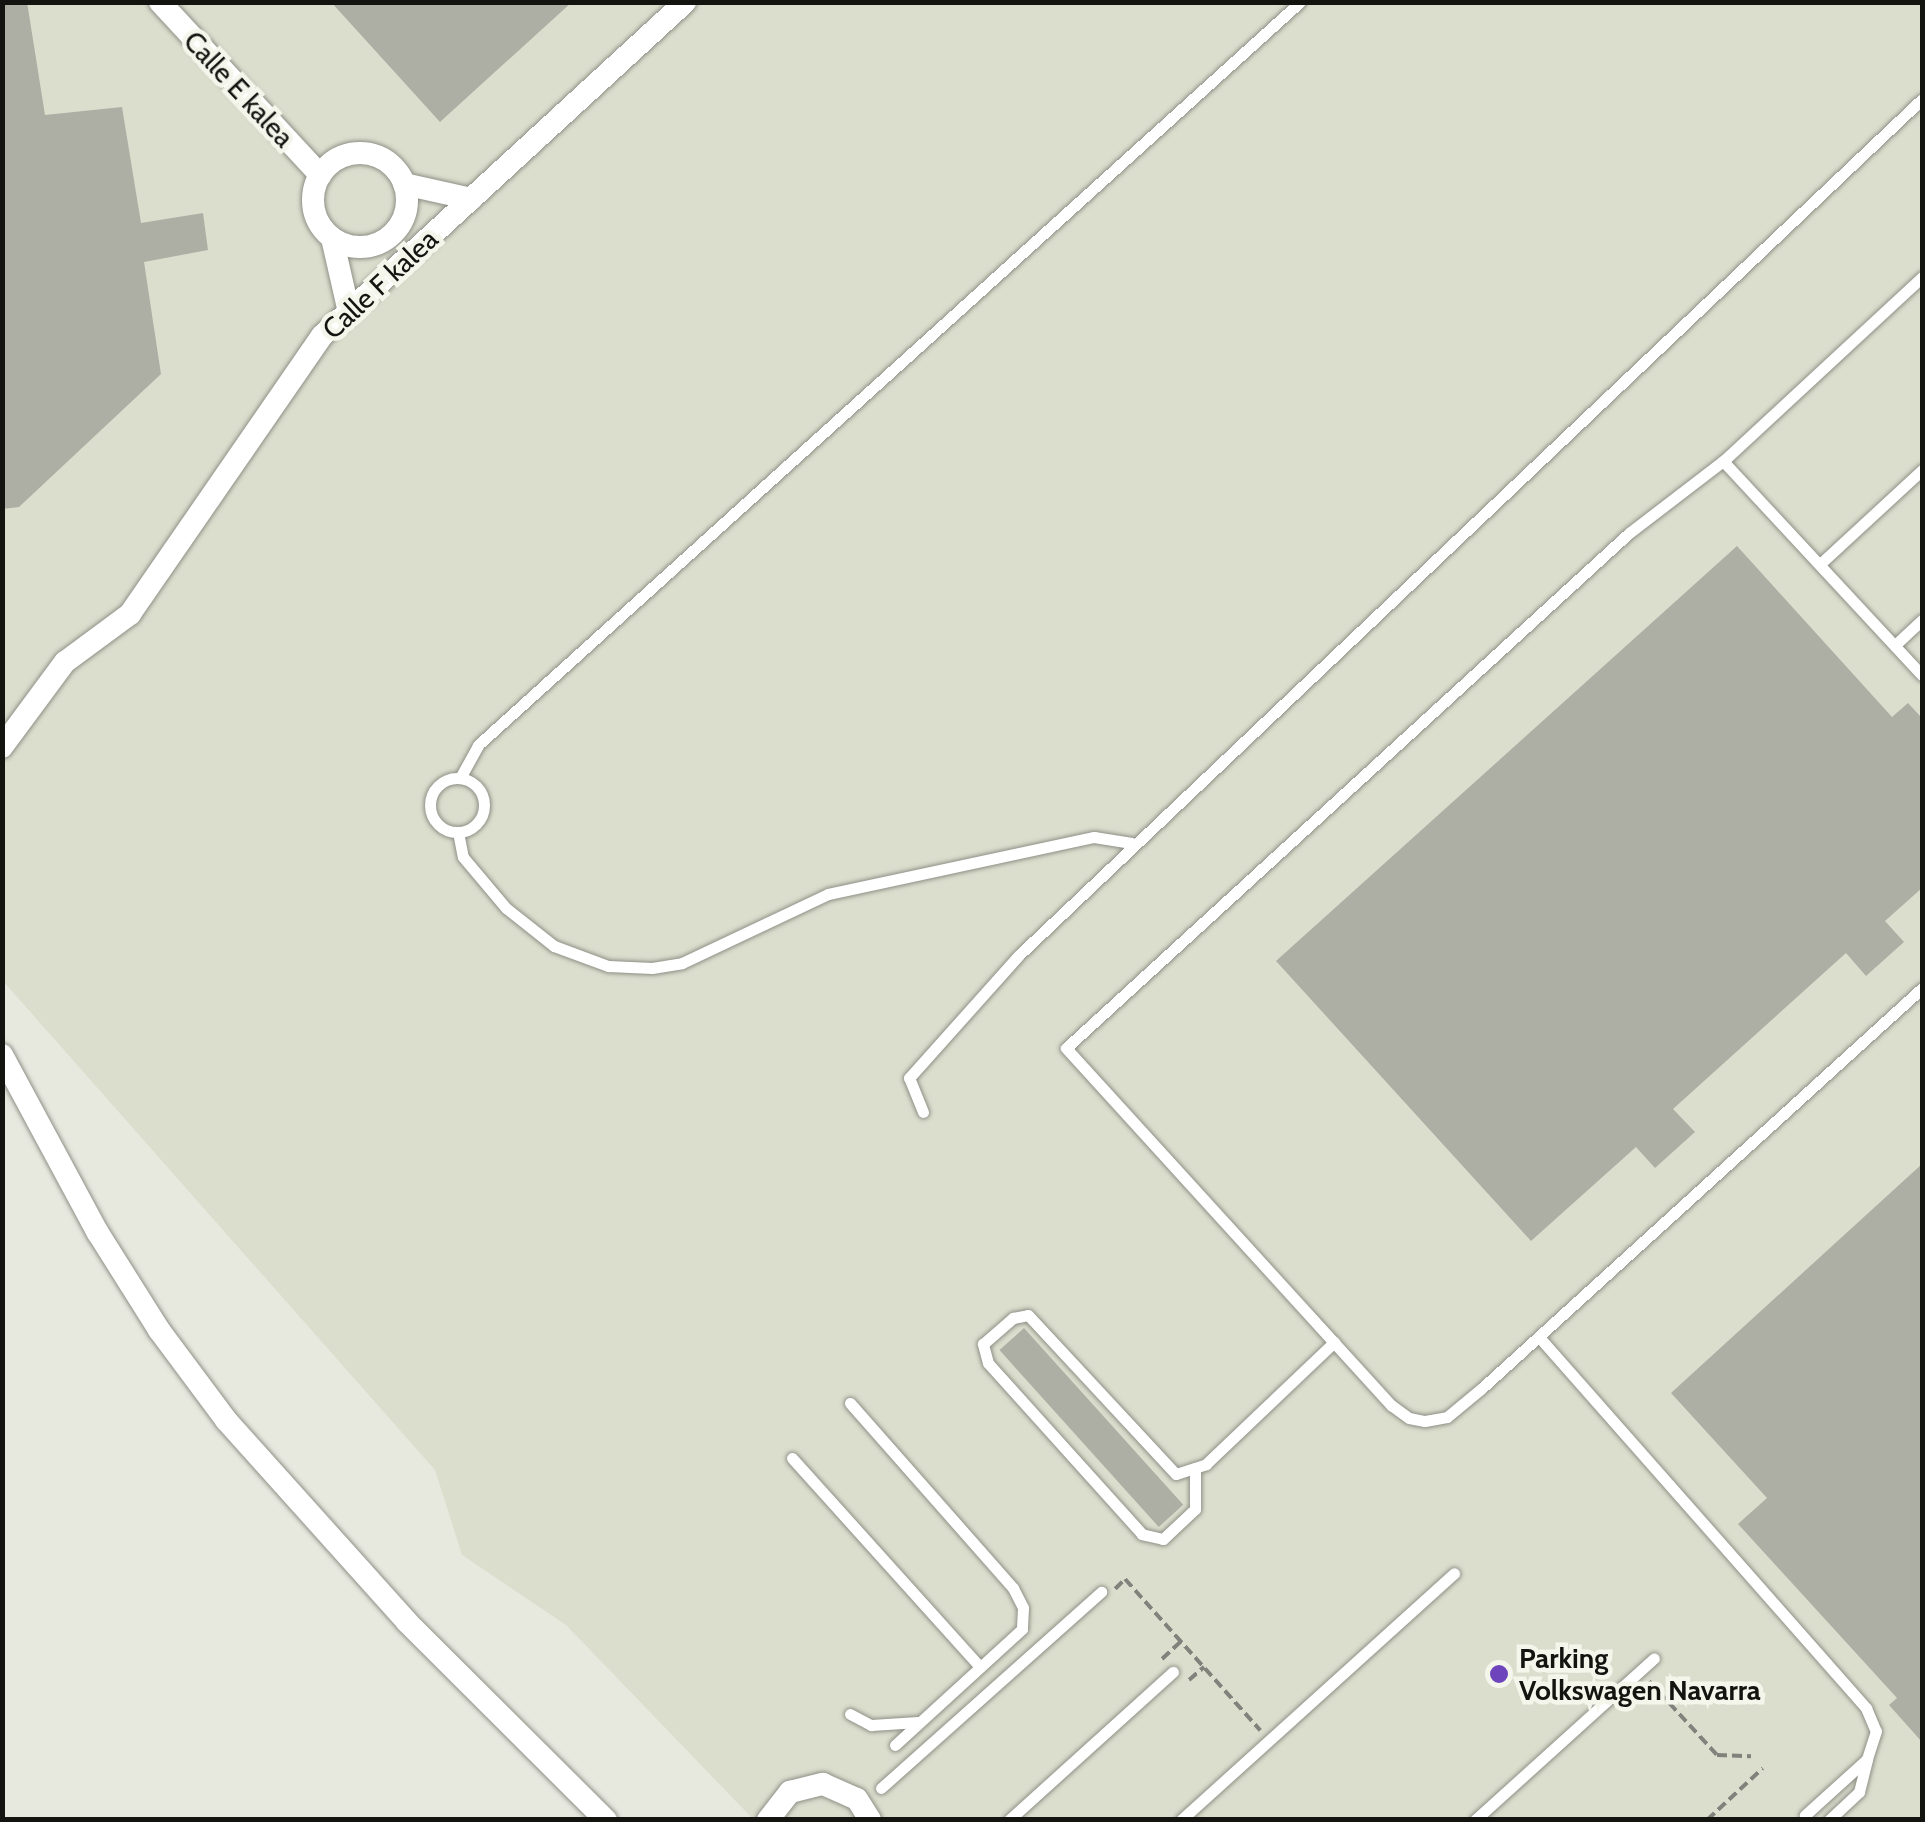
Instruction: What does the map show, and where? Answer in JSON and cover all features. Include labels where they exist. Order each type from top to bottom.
[{"type":"street","name":"Calle E kalea","points":[[160,2],[320,175]]},
{"type":"street","name":"Calle F kalea","points":[[2,746],[66,662],[130,614],[322,336],[685,2]]},
{"type":"street","points":[[332,238],[359,247],[384,240],[402,222],[406,210],[404,184],[388,163],[364,154],[339,158],[320,175],[314,188],[315,216],[332,238],[349,312]]},
{"type":"street","points":[[404,184],[472,199]]},
{"type":"street","points":[[2,1055],[98,1234],[159,1330],[226,1420],[384,1598],[606,1820]]},
{"type":"street","points":[[768,1820],[790,1792],[823,1784],[857,1799],[870,1820]]},
{"type":"lane","points":[[460,778],[478,744],[1300,2]]},
{"type":"lane","points":[[922,1112],[909,1078],[1019,955],[1922,99]]},
{"type":"lane","points":[[1922,277],[1722,461],[1629,534],[1066,1048],[1391,1405],[1409,1418],[1426,1421],[1447,1417],[1540,1337],[1922,988]]},
{"type":"lane","points":[[1722,461],[1922,675]]},
{"type":"lane","points":[[1820,564],[1922,470]]},
{"type":"lane","points":[[1895,645],[1922,620]]},
{"type":"lane","points":[[460,778],[480,790],[484,809],[476,825],[458,832],[440,827],[430,801],[438,784],[460,778]]},
{"type":"lane","points":[[458,832],[463,857],[506,908],[554,946],[608,966],[652,968],[682,963],[828,894],[1094,837],[1132,844]]},
{"type":"lane","points":[[1195,1468],[1196,1509],[1164,1539],[1142,1534],[988,1363],[983,1344],[1013,1318],[1028,1315],[1176,1474],[1206,1464],[1334,1342]]},
{"type":"lane","points":[[1540,1337],[1866,1708],[1876,1731],[1859,1792],[1829,1820]]},
{"type":"lane","points":[[850,1403],[1013,1588],[1023,1608],[1022,1629],[895,1745]]},
{"type":"lane","points":[[792,1458],[980,1667]]},
{"type":"lane","points":[[1180,1820],[1454,1573]]},
{"type":"lane","points":[[881,1788],[1101,1592]]},
{"type":"lane","points":[[1475,1820],[1654,1658]]},
{"type":"lane","points":[[1009,1820],[1173,1672]]},
{"type":"lane","points":[[850,1714],[872,1724],[921,1721]]},
{"type":"lane","points":[[1805,1815],[1866,1759]]},
{"type":"path","points":[[1181,1642],[1269,1740]]},
{"type":"path","points":[[1707,1820],[1763,1768]]},
{"type":"shaded area","points":[[2,3],[1922,3],[1922,1819],[753,1819],[566,1625],[462,1555],[435,1470],[3,981]]},
{"type":"building","points":[[2,2],[27,2],[45,115],[122,107],[141,223],[203,213],[208,250],[144,262],[161,374],[19,507],[2,509]]},
{"type":"building","points":[[331,2],[572,2],[440,122]]},
{"type":"building","points":[[1737,546],[1892,717],[1908,703],[1922,718],[1922,888],[1885,921],[1904,942],[1866,976],[1846,953],[1673,1109],[1695,1132],[1655,1168],[1636,1147],[1531,1241],[1276,961]]},
{"type":"building","points":[[1922,1164],[1922,1742],[1889,1705],[1897,1698],[1738,1524],[1767,1498],[1671,1393]]},
{"type":"building","points":[[1024,1328],[1183,1505],[1159,1527],[999,1350]]},
{"type":"place","name":"Parking Volkswagen Navarra","points":[[1499,1674]]}]
